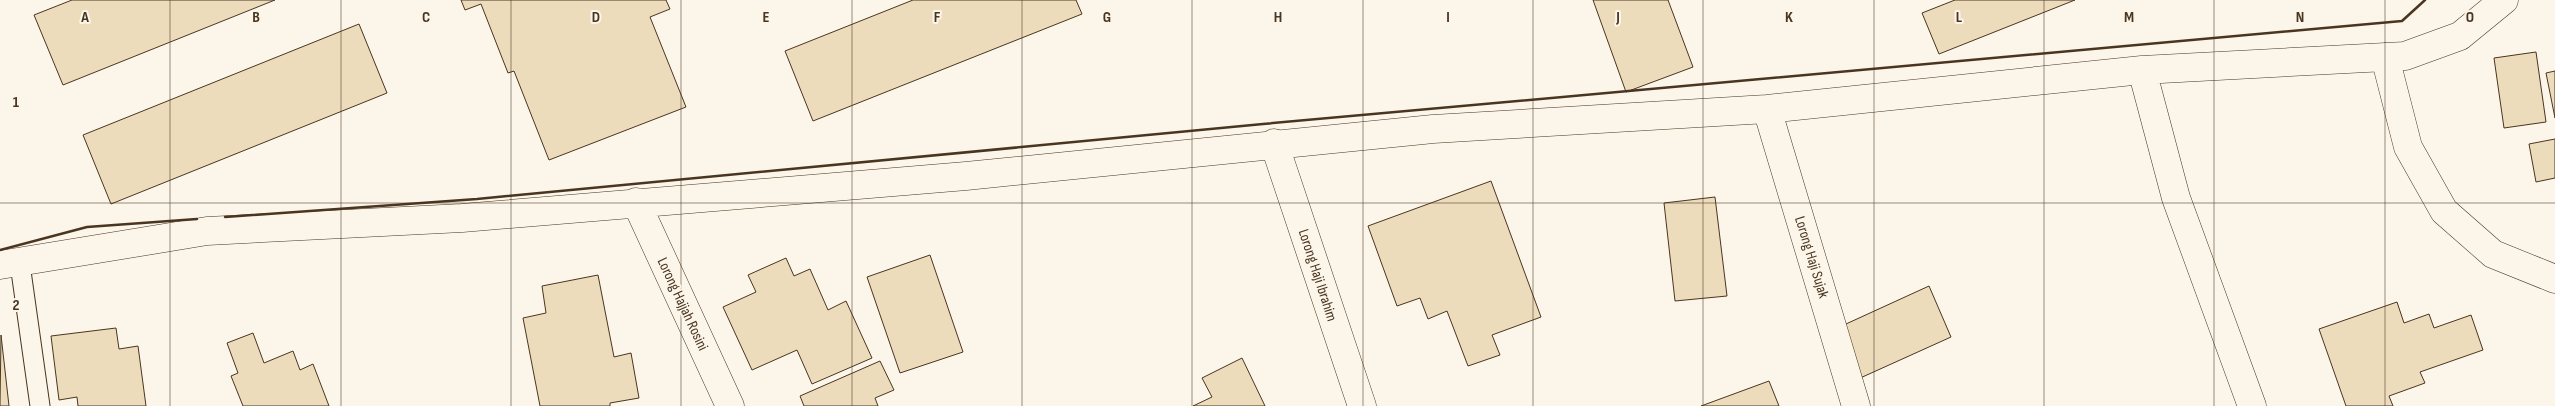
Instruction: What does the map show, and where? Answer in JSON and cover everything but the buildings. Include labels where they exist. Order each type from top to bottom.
[{"type":"street","points":[[10,264],[207,231],[462,218],[966,176],[1274,144],[1433,130],[1767,109],[2142,70],[2404,56],[2460,36],[2504,0]]},
{"type":"street","points":[[2385,57],[2408,147],[2444,211],[2493,254],[2555,279]]},
{"type":"street","points":[[2142,70],[2176,198],[2252,406]]},
{"type":"street","name":"Lorong Haji Sujak","points":[[1767,109],[1856,406]]},
{"type":"street","name":"Lorong Haji Ibrahim","points":[[1274,144],[1362,406]]},
{"type":"street","name":"Lorong Hajjah Rosini","points":[[636,202],[730,406]]},
{"type":"lane","points":[[10,264],[40,406]]},
{"type":"wall","points":[[225,217],[477,199],[1263,124],[2402,21],[2425,0]]},
{"type":"wall","points":[[0,250],[87,227],[197,219]]}]
